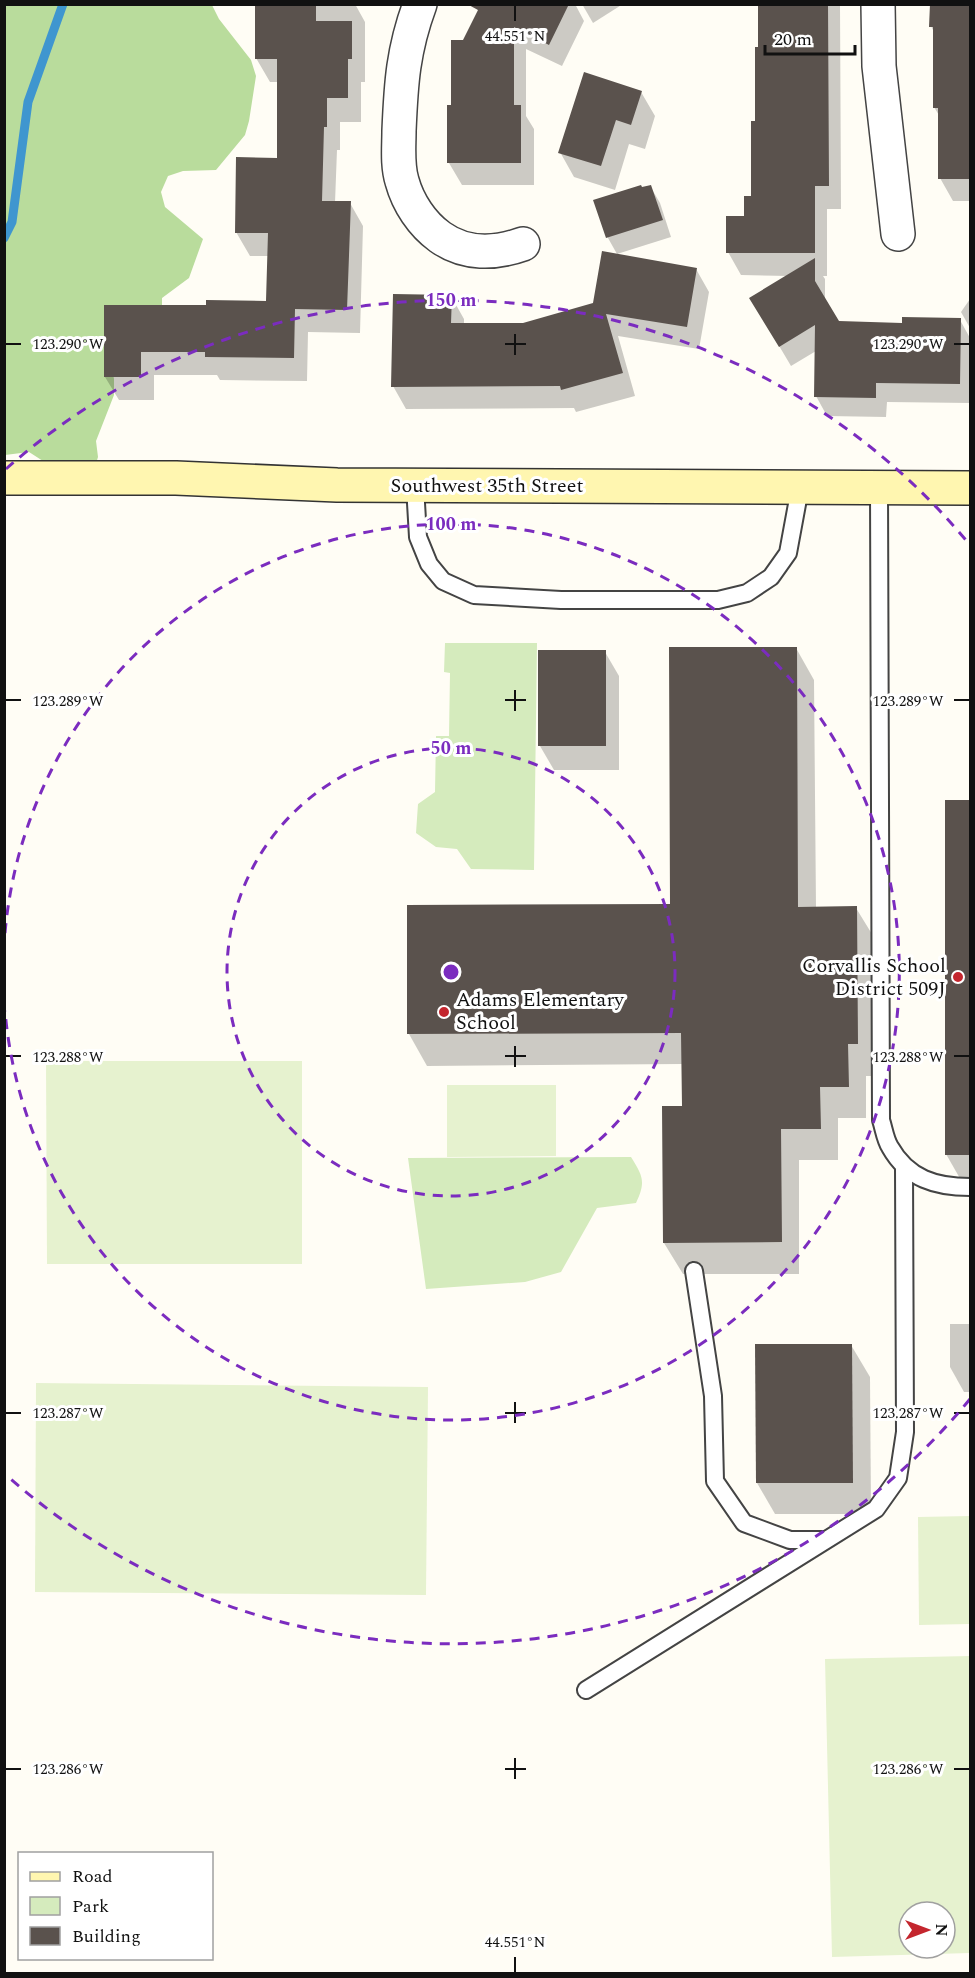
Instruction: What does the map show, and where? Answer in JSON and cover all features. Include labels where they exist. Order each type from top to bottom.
[{"type":"street","points":[[420,4],[409,33],[401,79],[398,160],[401,180],[414,210],[434,233],[450,245],[478,252],[506,250],[523,244]]},
{"type":"street","points":[[879,4],[879,66],[897,234]]},
{"type":"street","name":"Southwest 35th Street","points":[[4,478],[176,478],[415,486],[970,488]]},
{"type":"lane","points":[[415,486],[418,537],[429,564],[443,581],[474,595],[561,600],[718,600],[747,593],[771,577],[788,553],[800,488]]},
{"type":"lane","points":[[879,488],[881,1120],[889,1146],[904,1167],[926,1182],[952,1187],[970,1187]]},
{"type":"lane","points":[[586,1690],[876,1509],[897,1478],[906,1432],[904,1167]]},
{"type":"lane","points":[[694,1271],[713,1396],[715,1481],[744,1523],[790,1540],[825,1540]]},
{"type":"green space","points":[[4,5],[212,5],[219,19],[251,60],[256,76],[245,135],[216,170],[183,171],[168,176],[161,192],[165,207],[203,239],[189,278],[162,298],[162,314],[113,316],[104,330],[114,379],[114,395],[96,441],[98,457],[93,473],[57,470],[29,452],[5,455]]},
{"type":"green space","points":[[445,643],[537,643],[534,870],[471,869],[457,849],[436,847],[416,833],[418,804],[435,792],[436,736],[449,736],[450,673],[444,672]]},
{"type":"green space","points":[[46,1061],[302,1061],[302,1264],[47,1264]]},
{"type":"green space","points":[[447,1085],[556,1085],[556,1156],[447,1157]]},
{"type":"green space","points":[[631,1157],[642,1179],[636,1203],[597,1208],[561,1272],[525,1282],[426,1289],[408,1158]]},
{"type":"green space","points":[[36,1383],[428,1387],[426,1595],[35,1592]]},
{"type":"green space","points":[[970,1516],[970,1624],[919,1625],[918,1517]]},
{"type":"green space","points":[[970,1656],[970,1953],[957,1953],[957,1900],[897,1900],[897,1955],[832,1957],[825,1659]]},
{"type":"building","points":[[255,4],[316,4],[316,21],[352,21],[352,59],[348,59],[348,98],[327,98],[322,201],[351,201],[347,310],[295,309],[294,358],[205,357],[205,352],[141,352],[141,377],[104,377],[104,305],[206,305],[206,300],[266,301],[268,233],[235,233],[236,157],[277,158],[277,59],[255,59]]},
{"type":"building","points":[[467,4],[569,4],[549,45],[514,27],[514,105],[521,105],[521,163],[447,163],[447,105],[451,105],[451,40],[463,40],[478,10]]},
{"type":"building","points":[[758,4],[828,4],[829,186],[815,186],[815,253],[726,253],[726,216],[744,216],[744,196],[751,196],[751,121],[755,121],[755,47],[758,47]]},
{"type":"building","points":[[930,4],[970,4],[970,179],[938,179],[938,108],[933,108],[933,27],[929,27]]},
{"type":"building","points":[[584,72],[642,91],[631,125],[616,120],[601,166],[558,153]]},
{"type":"building","points":[[641,185],[642,187],[651,185],[663,220],[606,238],[593,200]]},
{"type":"building","points":[[602,251],[697,268],[687,327],[606,314],[623,373],[561,390],[560,386],[391,387],[393,294],[452,295],[451,323],[523,323],[593,303]]},
{"type":"building","points":[[815,258],[815,281],[839,321],[902,323],[902,317],[961,318],[960,384],[876,383],[876,398],[814,397],[815,325],[779,347],[749,298]]},
{"type":"building","points":[[669,647],[797,647],[798,907],[857,906],[858,1044],[848,1044],[849,1087],[820,1087],[821,1129],[781,1129],[782,1242],[663,1243],[662,1106],[682,1106],[681,1033],[407,1034],[407,905],[670,904]]},
{"type":"building","points":[[538,650],[606,650],[606,746],[538,746]]},
{"type":"building","name":"Corvallis School District 509J","points":[[945,800],[970,800],[970,1155],[945,1155]]},
{"type":"building","points":[[755,1344],[852,1344],[853,1483],[756,1483]]},
{"type":"waterway","points":[[4,238],[12,222],[28,102],[63,4]]},
{"type":"place","name":"Corvallis School District 509J","points":[[958,977]]},
{"type":"place","name":"Adams Elementary School","points":[[444,1012]]}]
